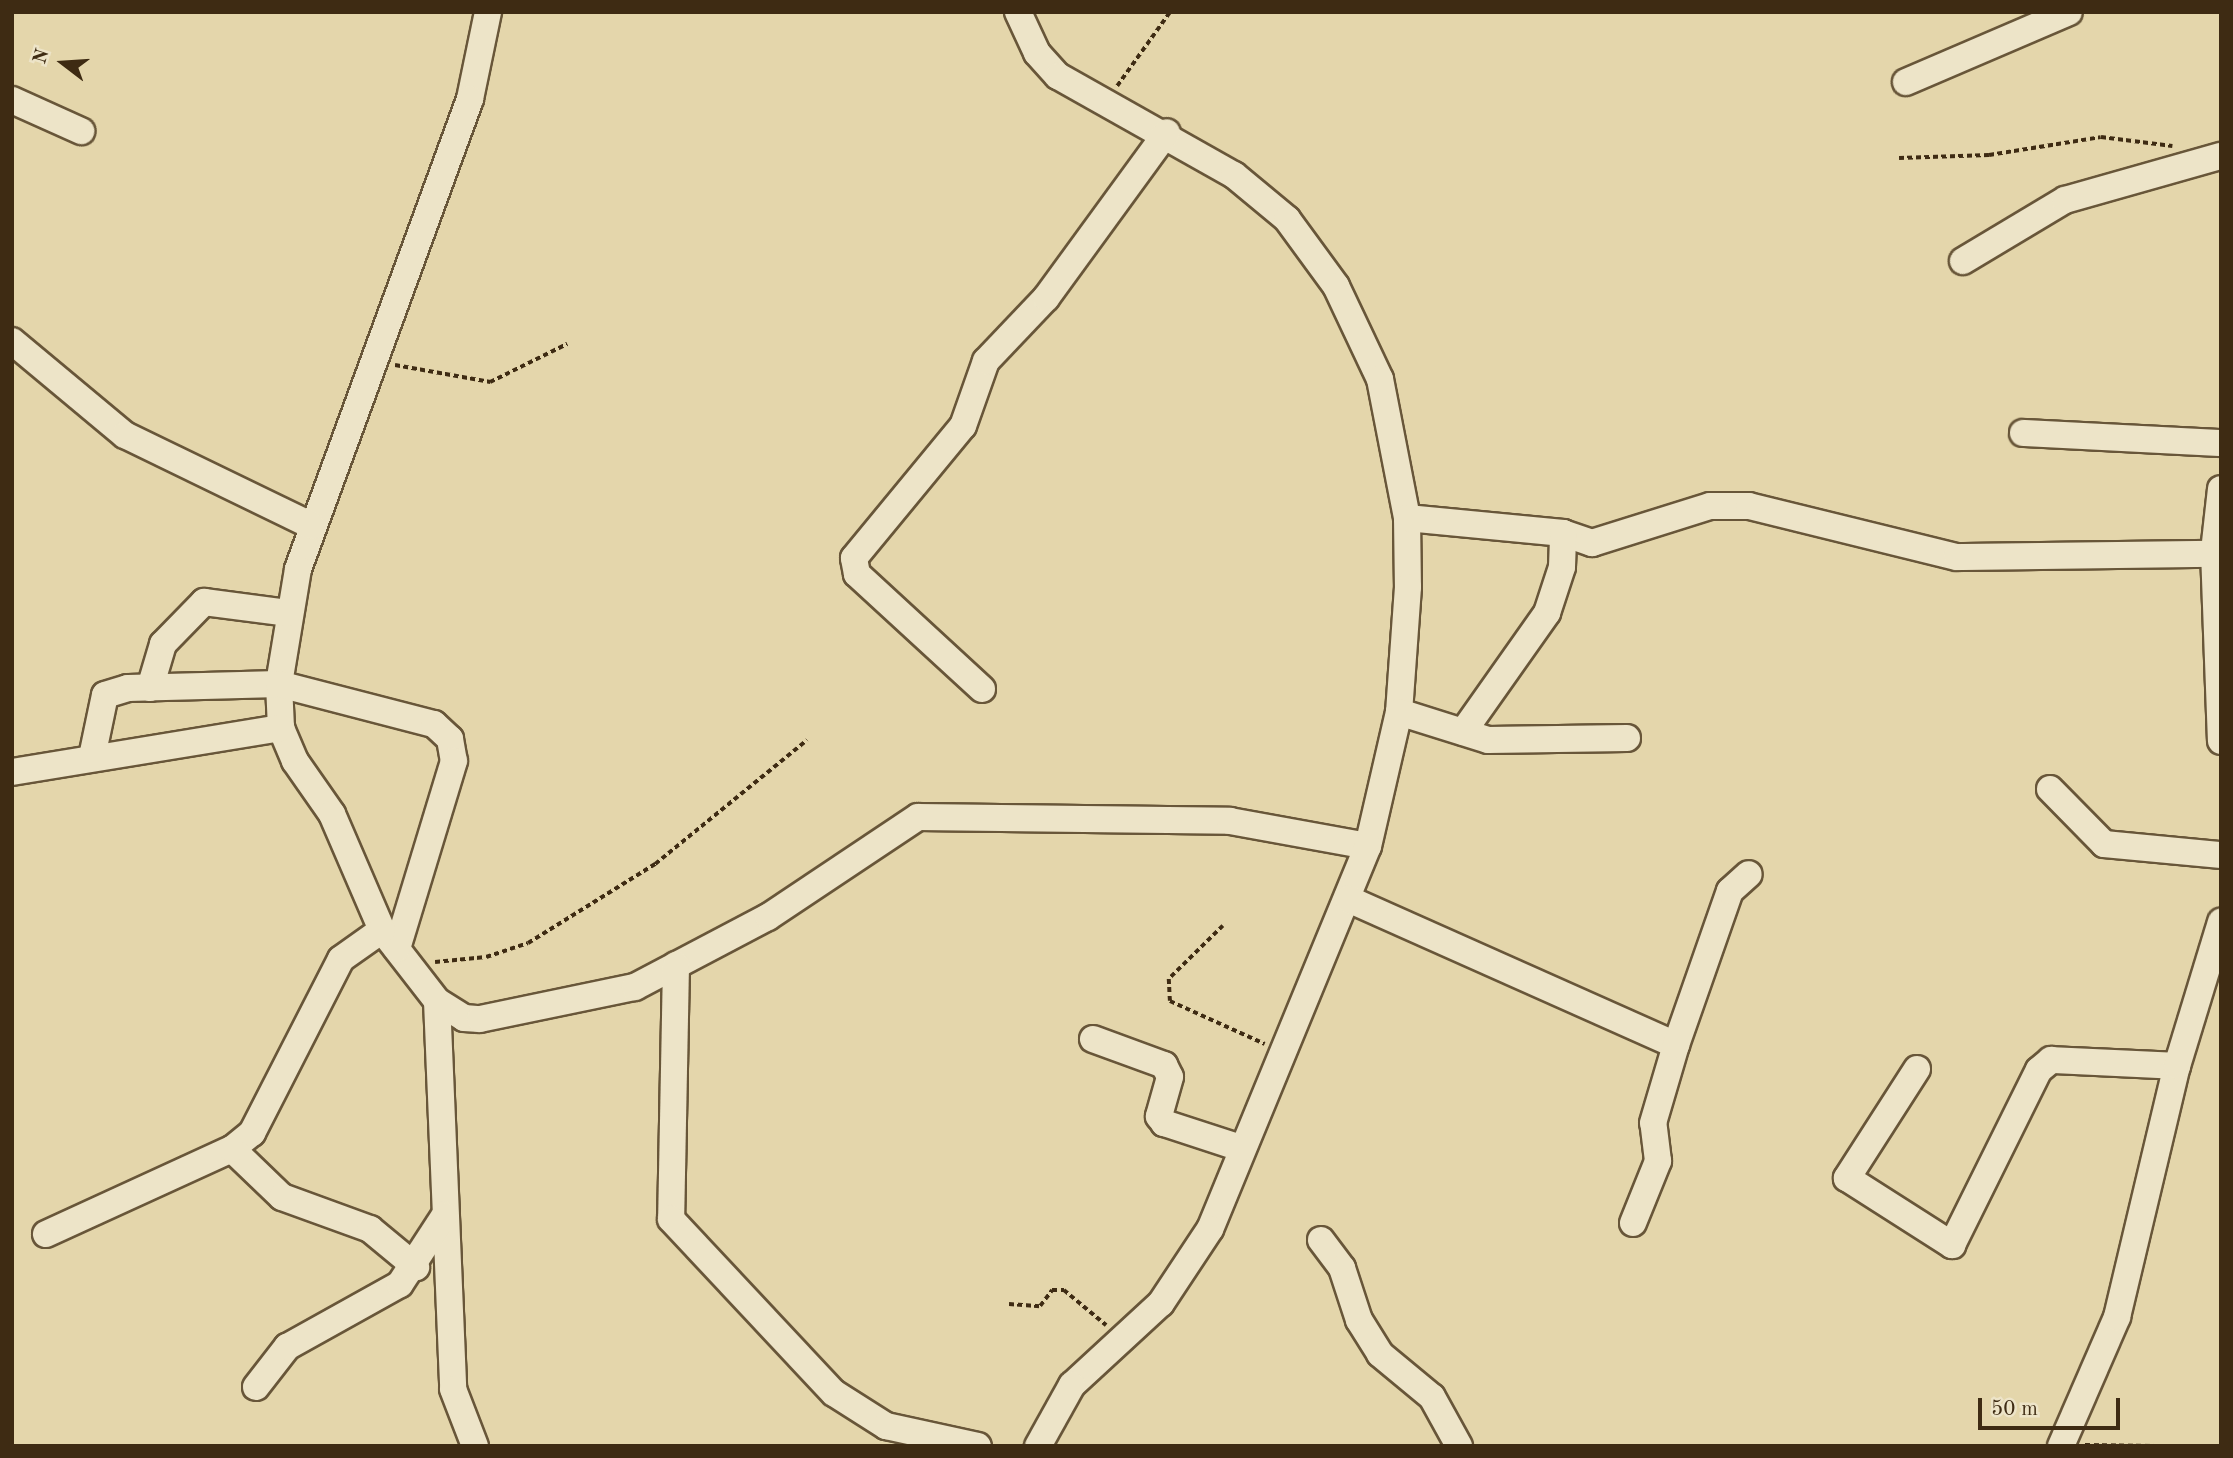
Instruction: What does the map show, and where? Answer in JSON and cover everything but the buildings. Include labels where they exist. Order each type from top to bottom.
[{"type":"street","points":[[488,12],[470,99],[376,361],[312,526],[287,613],[279,684],[281,728],[332,814],[397,948],[437,1001],[464,1018],[514,1015],[635,987],[768,917],[918,817],[1230,821],[1368,846]]},
{"type":"street","points":[[1018,12],[1037,52],[1058,76],[1167,132],[1287,219],[1336,286],[1380,379],[1407,518],[1399,712],[1368,846],[1349,899],[1188,1268],[1122,1341],[1072,1385],[1038,1446]]},
{"type":"street","points":[[1906,82],[2069,12]]},
{"type":"street","points":[[12,100],[81,131]]},
{"type":"street","points":[[982,689],[857,574],[854,558],[963,426],[986,361],[1046,298],[1167,132]]},
{"type":"street","points":[[1962,261],[2065,200],[2221,156]]},
{"type":"street","points":[[12,341],[125,435],[312,526]]},
{"type":"street","points":[[2023,433],[2221,443]]},
{"type":"street","points":[[2221,489],[2217,552],[2221,741]]},
{"type":"street","points":[[1407,518],[1563,533],[1592,542],[1710,506],[1749,506],[1958,558],[2217,552]]},
{"type":"street","points":[[1463,732],[1492,700],[1547,612],[1562,567],[1563,533]]},
{"type":"street","points":[[150,688],[163,644],[204,602],[287,613]]},
{"type":"street","points":[[92,757],[105,695],[150,688],[279,684],[434,724],[450,739],[454,761],[438,829],[397,948]]},
{"type":"street","points":[[1399,712],[1463,732],[1526,743],[1627,738]]},
{"type":"street","points":[[12,772],[281,728]]},
{"type":"street","points":[[2050,789],[2104,845],[2221,855]]},
{"type":"street","points":[[1633,1223],[1658,1161],[1653,1123],[1676,1045],[1730,891],[1749,874]]},
{"type":"street","points":[[1349,899],[1676,1045]]},
{"type":"street","points":[[2062,1446],[2118,1317],[2177,1066],[2221,922]]},
{"type":"street","points":[[46,1234],[232,1149],[269,1110],[341,959],[397,948]]},
{"type":"street","points":[[676,965],[671,1219],[834,1393],[886,1426],[978,1446]]},
{"type":"street","points":[[437,1001],[435,1059],[449,1207],[453,1389],[475,1446]]},
{"type":"street","points":[[1093,1039],[1164,1065],[1170,1077],[1159,1116],[1164,1123],[1241,1148]]},
{"type":"street","points":[[1917,1069],[1847,1178],[1952,1245],[2039,1070],[2051,1060],[2177,1066]]},
{"type":"street","points":[[232,1149],[282,1197],[370,1229],[416,1267]]},
{"type":"street","points":[[256,1387],[287,1347],[381,1296],[416,1267],[449,1207]]},
{"type":"street","points":[[1321,1240],[1342,1268],[1359,1320],[1380,1354],[1432,1397],[1459,1446]]},
{"type":"path","points":[[1105,102],[1170,12]]},
{"type":"path","points":[[1899,158],[1989,155],[2101,137],[2178,147]]},
{"type":"path","points":[[376,361],[490,382],[567,344]]},
{"type":"path","points":[[397,948],[486,957],[528,943],[655,864],[807,740]]},
{"type":"path","points":[[1223,926],[1169,979],[1170,1001],[1284,1051]]},
{"type":"path","points":[[1009,1304],[1040,1306],[1052,1290],[1064,1290],[1122,1341]]},
{"type":"path","points":[[2083,1446],[2155,1446]]}]
